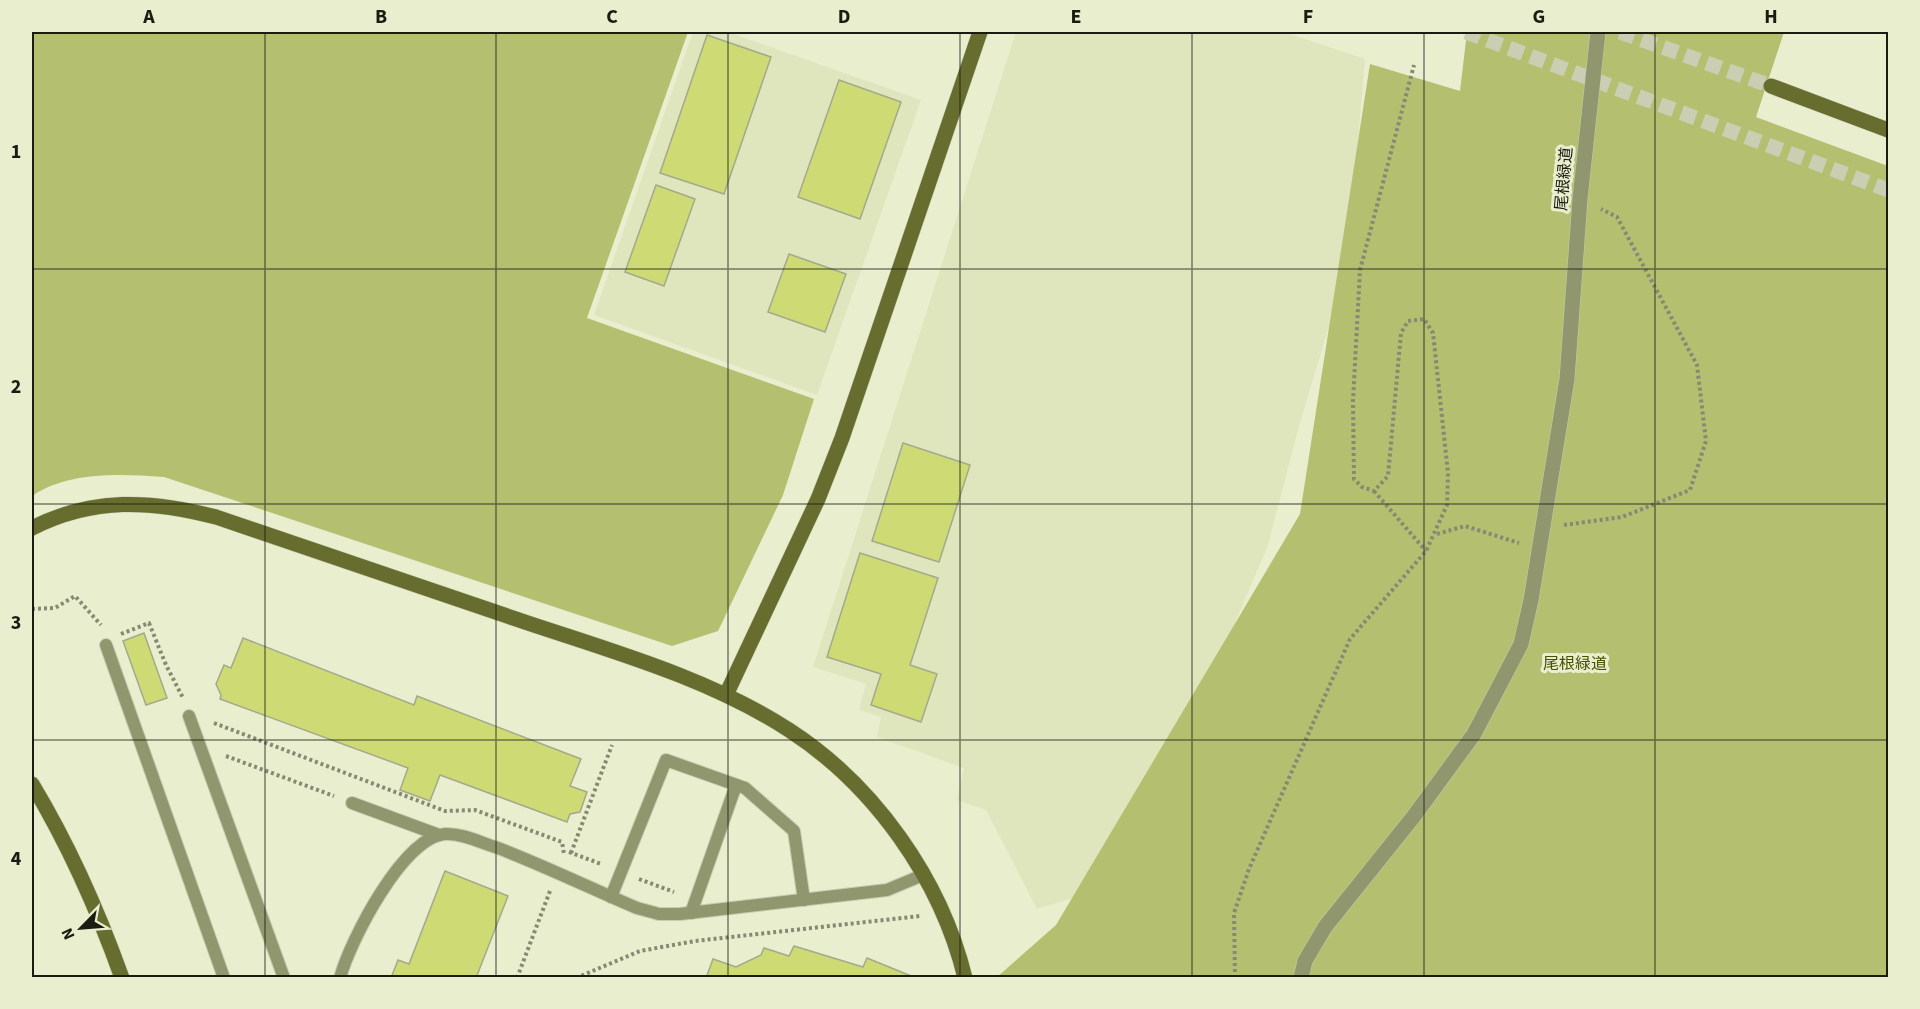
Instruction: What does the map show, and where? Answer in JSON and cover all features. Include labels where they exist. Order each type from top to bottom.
[{"type":"street","points":[[726,695],[818,499],[842,438],[980,32]]},
{"type":"street","name":"尾根緑道","points":[[1301,978],[1305,961],[1325,927],[1420,808],[1474,735],[1521,644],[1568,379],[1580,199],[1598,32]]},
{"type":"street","points":[[1772,86],[1888,130]]},
{"type":"street","points":[[32,528],[72,511],[118,505],[175,506],[216,517],[601,648],[726,695],[790,730],[844,774],[895,831],[923,874],[953,939],[965,978]]},
{"type":"street","points":[[32,784],[59,829],[95,903],[122,978]]},
{"type":"lane","points":[[109,641],[224,978]]},
{"type":"lane","points":[[189,716],[284,978]]},
{"type":"lane","points":[[611,897],[666,760],[745,788],[795,831],[804,900]]},
{"type":"lane","points":[[691,913],[736,785]]},
{"type":"lane","points":[[352,803],[439,835]]},
{"type":"lane","points":[[340,978],[360,927],[376,899],[409,857],[426,841],[439,835],[448,834],[476,840],[557,872],[611,897],[659,914],[691,913],[887,890],[923,874]]},
{"type":"path","points":[[1414,65],[1360,270],[1353,401],[1354,479],[1362,487],[1374,491],[1426,552]]},
{"type":"path","points":[[1542,528],[1622,516],[1690,490],[1706,441],[1697,365],[1617,217],[1580,199]]},
{"type":"path","points":[[1235,978],[1234,914],[1250,869],[1350,639],[1426,552],[1447,506],[1449,473],[1432,333],[1424,319],[1408,321],[1401,333],[1388,476],[1374,491]]},
{"type":"path","points":[[1436,534],[1465,526],[1539,549]]},
{"type":"path","points":[[32,609],[55,608],[75,596],[107,632]]},
{"type":"path","points":[[109,641],[149,623],[189,716]]},
{"type":"path","points":[[213,723],[445,811],[475,810],[541,834],[562,842],[565,851]]},
{"type":"path","points":[[571,853],[612,745]]},
{"type":"path","points":[[200,747],[352,803]]},
{"type":"path","points":[[517,978],[557,872]]},
{"type":"path","points":[[576,978],[640,951],[673,945],[921,916]]},
{"type":"shaded area","points":[[693,32],[728,32],[921,100],[817,395],[594,315]]},
{"type":"shaded area","points":[[1016,32],[1284,32],[1365,59],[1347,266],[1299,426],[1267,548],[1218,662],[1084,895],[1037,909],[986,810],[957,800],[964,768],[877,737],[881,717],[859,710],[866,684],[813,667]]},
{"type":"green space","points":[[32,32],[688,32],[587,318],[814,399],[783,495],[718,631],[672,646],[164,477],[113,475],[78,478],[46,488],[32,496]]},
{"type":"green space","name":"尾根緑道","points":[[1467,32],[1784,32],[1756,117],[1888,166],[1888,977],[996,978],[1056,925],[1300,514],[1370,64],[1460,91]]},
{"type":"building","points":[[707,35],[771,57],[724,194],[660,173]]},
{"type":"building","points":[[839,80],[901,102],[860,219],[798,197]]},
{"type":"building","points":[[656,185],[695,199],[664,286],[625,272]]},
{"type":"building","points":[[789,254],[846,274],[825,332],[768,312]]},
{"type":"building","points":[[903,443],[970,465],[939,562],[872,541]]},
{"type":"building","points":[[860,553],[938,578],[910,665],[937,674],[921,722],[871,705],[881,674],[827,657]]},
{"type":"building","points":[[144,633],[167,698],[146,705],[123,641]]},
{"type":"building","points":[[243,638],[414,705],[417,696],[581,759],[570,786],[587,792],[580,812],[570,814],[567,822],[440,775],[430,801],[400,790],[408,768],[220,699],[221,695],[216,684],[224,665],[231,668]]},
{"type":"building","points":[[445,871],[508,896],[476,978],[391,978],[398,960],[409,964]]},
{"type":"building","points":[[794,946],[863,967],[867,958],[916,978],[706,978],[713,959],[736,967],[761,955],[764,948],[789,956]]},
{"type":"tunnel","points":[[1466,32],[1888,190]]},
{"type":"tunnel","points":[[1620,32],[1771,86]]}]
